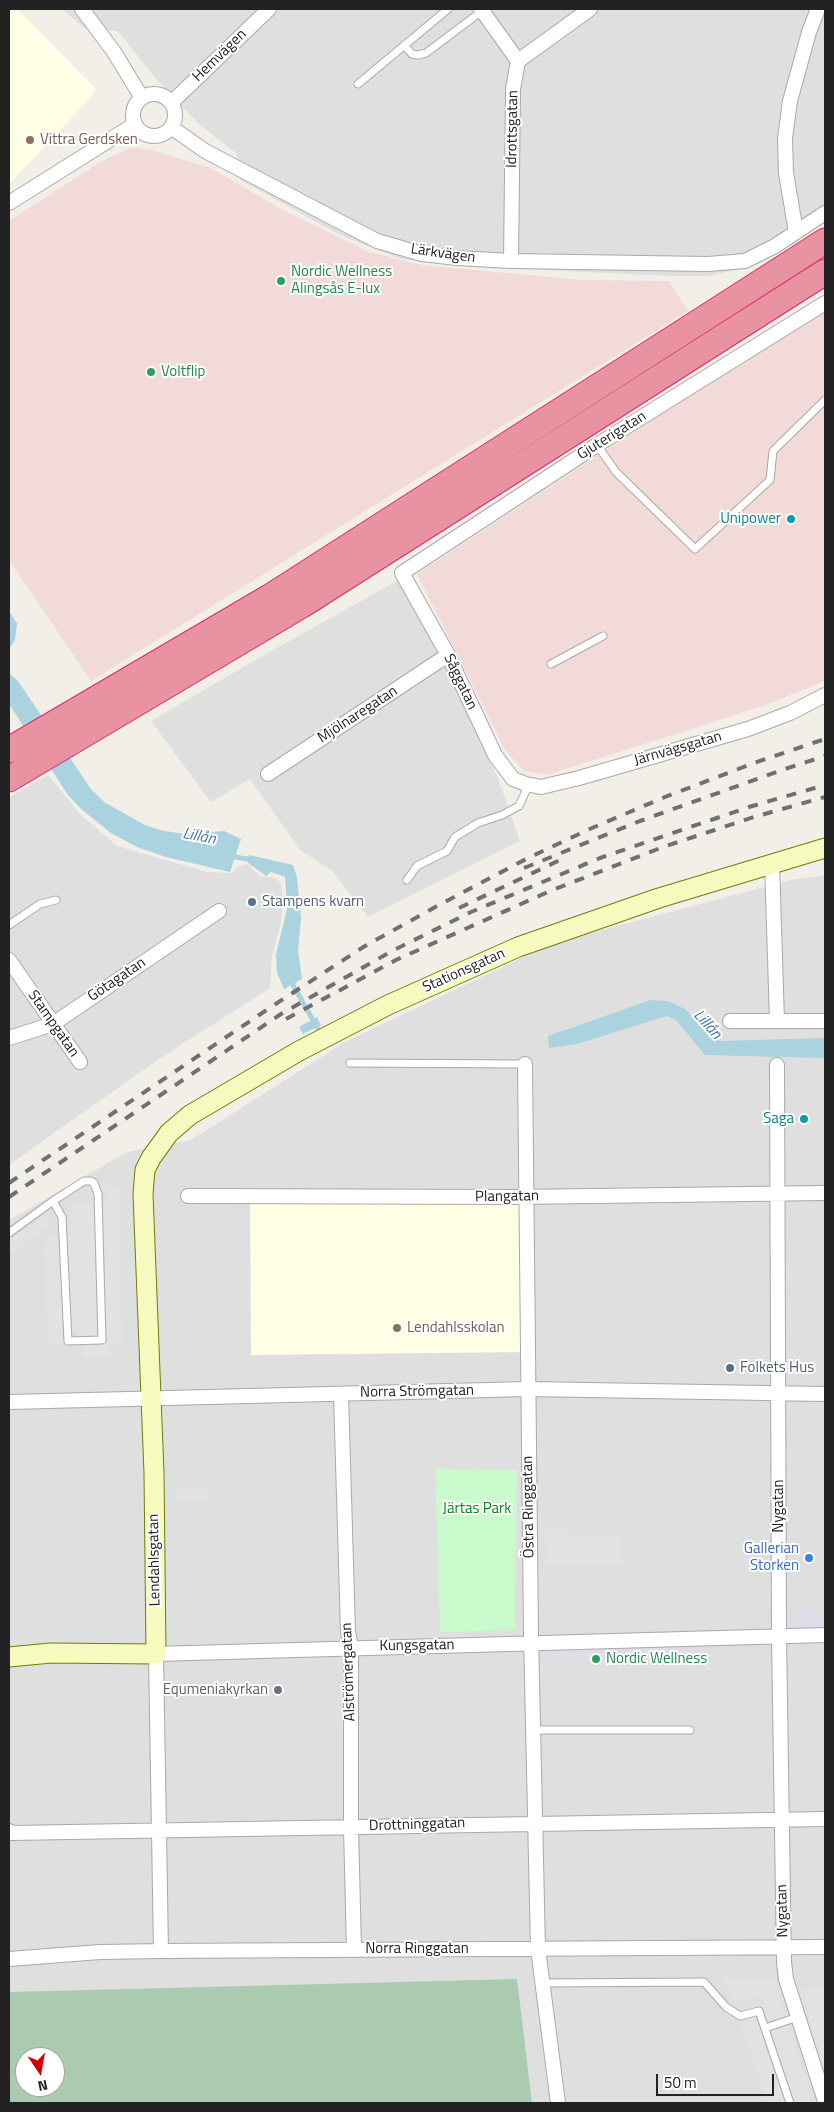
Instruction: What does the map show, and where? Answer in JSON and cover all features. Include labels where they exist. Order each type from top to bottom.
[{"type":"highway","points":[[11,749],[277,592],[825,241]]},
{"type":"highway","points":[[18,774],[302,606],[825,272]]},
{"type":"street","points":[[82,9],[119,60],[142,98]]},
{"type":"street","name":"Hemvägen","points":[[171,103],[269,9]]},
{"type":"street","points":[[481,10],[518,61],[590,9]]},
{"type":"street","points":[[818,9],[809,32],[790,101],[785,138],[786,173],[796,232],[825,213]]},
{"type":"street","name":"Idrottsgatan","points":[[511,262],[513,89],[518,61]]},
{"type":"street","points":[[150,94],[160,95],[171,103],[175,115],[171,127],[160,135],[150,135],[142,131],[136,124],[133,113],[142,98],[150,94]]},
{"type":"street","points":[[9,203],[136,124]]},
{"type":"street","name":"Lärkvägen","points":[[171,127],[205,151],[377,241],[422,254],[511,262],[708,264],[745,261],[775,246],[796,232]]},
{"type":"street","name":"Gjuterigatan","points":[[402,573],[597,445],[825,303]]},
{"type":"street","name":"Såggatan","points":[[402,573],[448,656],[495,755],[513,779],[527,784]]},
{"type":"street","name":"Mjölnaregatan","points":[[268,774],[448,656]]},
{"type":"street","name":"Järnvägsgatan","points":[[527,784],[541,787],[579,778],[748,729],[790,713],[825,695]]},
{"type":"street","name":"Stationsgatan","points":[[145,1170],[169,1133],[190,1115],[299,1051],[388,1005],[518,947],[667,895],[825,848]]},
{"type":"street","points":[[772,863],[777,1021]]},
{"type":"street","name":"Götagatan","points":[[9,1038],[53,1024],[219,911]]},
{"type":"street","name":"Stampgatan","points":[[9,960],[80,1062]]},
{"type":"street","points":[[730,1021],[825,1020]]},
{"type":"street","name":"Östra Ringgatan","points":[[526,1064],[528,1389],[538,1949],[558,2103]]},
{"type":"street","name":"Nygatan","points":[[777,1065],[779,1636],[784,1947],[786,1979],[825,2101]]},
{"type":"street","name":"Lendahlsgatan","points":[[145,1170],[143,1194],[150,1399],[161,1950]]},
{"type":"street","name":"Plangatan","points":[[188,1196],[526,1196],[825,1193]]},
{"type":"street","name":"Norra Strömgatan","points":[[9,1402],[528,1389],[825,1394]]},
{"type":"street","name":"Alströmergatan","points":[[341,1394],[348,1632],[352,1647],[351,1827],[354,1950]]},
{"type":"street","name":"Kungsgatan","points":[[9,1657],[51,1653],[156,1654],[825,1634]]},
{"type":"street","name":"Drottninggatan","points":[[9,1831],[12,1833],[825,1818]]},
{"type":"street","name":"Norra Ringgatan","points":[[9,1960],[100,1952],[161,1950],[825,1947]]},
{"type":"lane","points":[[358,84],[448,9]]},
{"type":"lane","points":[[404,45],[412,54],[426,53],[481,10]]},
{"type":"lane","points":[[597,445],[616,472],[695,549],[770,480],[773,451],[825,400]]},
{"type":"lane","points":[[551,664],[603,636]]},
{"type":"lane","points":[[406,880],[417,866],[448,851],[456,837],[478,824],[502,816],[519,806],[527,784]]},
{"type":"lane","points":[[9,925],[40,904],[56,900]]},
{"type":"lane","points":[[350,1064],[526,1064]]},
{"type":"lane","points":[[9,1233],[53,1201],[84,1182],[91,1180],[97,1187],[102,1340],[68,1341],[62,1217],[53,1201]]},
{"type":"lane","points":[[534,1730],[690,1730]]},
{"type":"lane","points":[[542,1983],[704,1982],[726,2007],[740,2016],[759,2011],[790,2103]]},
{"type":"lane","points":[[765,2028],[798,2017]]},
{"type":"shaded area","name":"Vittra Gerdsken","points":[[9,9],[17,9],[96,89],[93,95],[9,184]]},
{"type":"shaded area","points":[[62,9],[825,9],[825,221],[745,268],[708,276],[476,267],[401,259],[340,235],[240,180],[237,154],[199,124],[157,80],[118,31],[84,28]]},
{"type":"shaded area","points":[[130,148],[148,149],[211,168],[283,210],[369,252],[421,265],[583,280],[669,281],[688,311],[91,681],[9,560],[9,221],[102,161]]},
{"type":"shaded area","points":[[825,306],[825,681],[763,706],[547,775],[524,771],[505,750],[417,574]]},
{"type":"shaded area","points":[[397,581],[424,622],[458,693],[497,776],[520,841],[368,917],[331,870],[300,850],[250,779],[211,802],[151,721],[255,660]]},
{"type":"shaded area","points":[[48,775],[81,815],[117,846],[208,872],[231,873],[240,866],[248,864],[260,876],[276,878],[281,884],[283,896],[281,922],[272,956],[270,988],[156,1061],[9,1165],[9,797]]},
{"type":"shaded area","points":[[825,875],[825,2103],[532,2103],[530,2096],[9,1992],[9,1220],[127,1152],[191,1140],[345,1042],[553,943],[791,880]]},
{"type":"shaded area","points":[[106,1186],[119,1186],[122,1345],[110,1346],[110,1357],[83,1357],[82,1332],[61,1332],[61,1344],[47,1344],[45,1235],[70,1235],[70,1203],[106,1202]]},
{"type":"shaded area","points":[[250,1190],[528,1190],[531,1352],[251,1355]]},
{"type":"shaded area","points":[[45,1215],[51,1225],[9,1256],[9,1241]]},
{"type":"shaded area","points":[[175,1488],[208,1488],[208,1499],[176,1499]]},
{"type":"shaded area","points":[[545,1529],[569,1529],[569,1537],[622,1536],[622,1564],[546,1566]]},
{"type":"shaded area","points":[[823,1610],[825,1612],[825,1645],[547,1656],[513,1655],[512,1637],[763,1626],[767,1622],[767,1613]]},
{"type":"shaded area","points":[[773,1978],[813,2103],[768,2103],[740,2022],[768,2014],[763,1996],[734,2002],[722,1979]]},
{"type":"shaded area","points":[[517,1979],[532,2103],[9,2103],[9,1992]]},
{"type":"shaded area","points":[[802,1989],[825,1989],[825,2075]]},
{"type":"green space","name":"Järtas Park","points":[[435,1469],[517,1470],[515,1630],[440,1632]]},
{"type":"water","points":[[9,611],[17,623],[15,640],[9,649]]},
{"type":"water","points":[[9,673],[18,681],[91,789],[104,802],[145,825],[164,831],[186,834],[224,831],[241,839],[230,872],[166,857],[137,847],[111,833],[81,809],[68,795],[9,704]]},
{"type":"water","points":[[249,855],[293,865],[297,877],[301,918],[298,951],[302,979],[284,989],[277,973],[276,955],[287,909],[285,877],[271,872],[266,876],[247,862]]},
{"type":"water","points":[[651,1000],[668,1001],[685,1009],[710,1038],[721,1041],[825,1038],[825,1058],[705,1055],[677,1021],[667,1016],[577,1044],[549,1048],[548,1036]]},
{"type":"water","points":[[317,1017],[321,1025],[303,1034],[299,1027]]},
{"type":"waterway","name":"Lillån","points":[[229,856],[253,860]]},
{"type":"waterway","name":"Lillån","points":[[293,978],[293,985],[318,1029]]},
{"type":"railway","points":[[9,1183],[365,946],[439,905],[528,858],[592,828],[665,797],[754,763],[825,739]]},
{"type":"railway","points":[[524,868],[640,821],[825,756]]},
{"type":"railway","points":[[9,1197],[281,1014],[392,951],[471,912],[600,858],[749,807],[825,785]]},
{"type":"railway","points":[[286,1019],[396,960],[550,891],[663,847],[754,817],[825,797]]},
{"type":"railway","points":[[459,908],[560,860]]},
{"type":"place","name":"Vittra Gerdsken","points":[[30,140]]},
{"type":"place","name":"Nordic Wellness Alingsås E-lux","points":[[281,281]]},
{"type":"place","name":"Voltflip","points":[[151,372]]},
{"type":"place","name":"Unipower","points":[[791,519]]},
{"type":"place","name":"Stampens kvarn","points":[[252,902]]},
{"type":"place","name":"Saga","points":[[804,1119]]},
{"type":"place","name":"Lendahlsskolan","points":[[397,1328]]},
{"type":"place","name":"Folkets Hus","points":[[730,1368]]},
{"type":"place","name":"Gallerian Storken","points":[[809,1558]]},
{"type":"place","name":"Nordic Wellness","points":[[596,1659]]},
{"type":"place","name":"Equmeniakyrkan","points":[[278,1690]]}]
